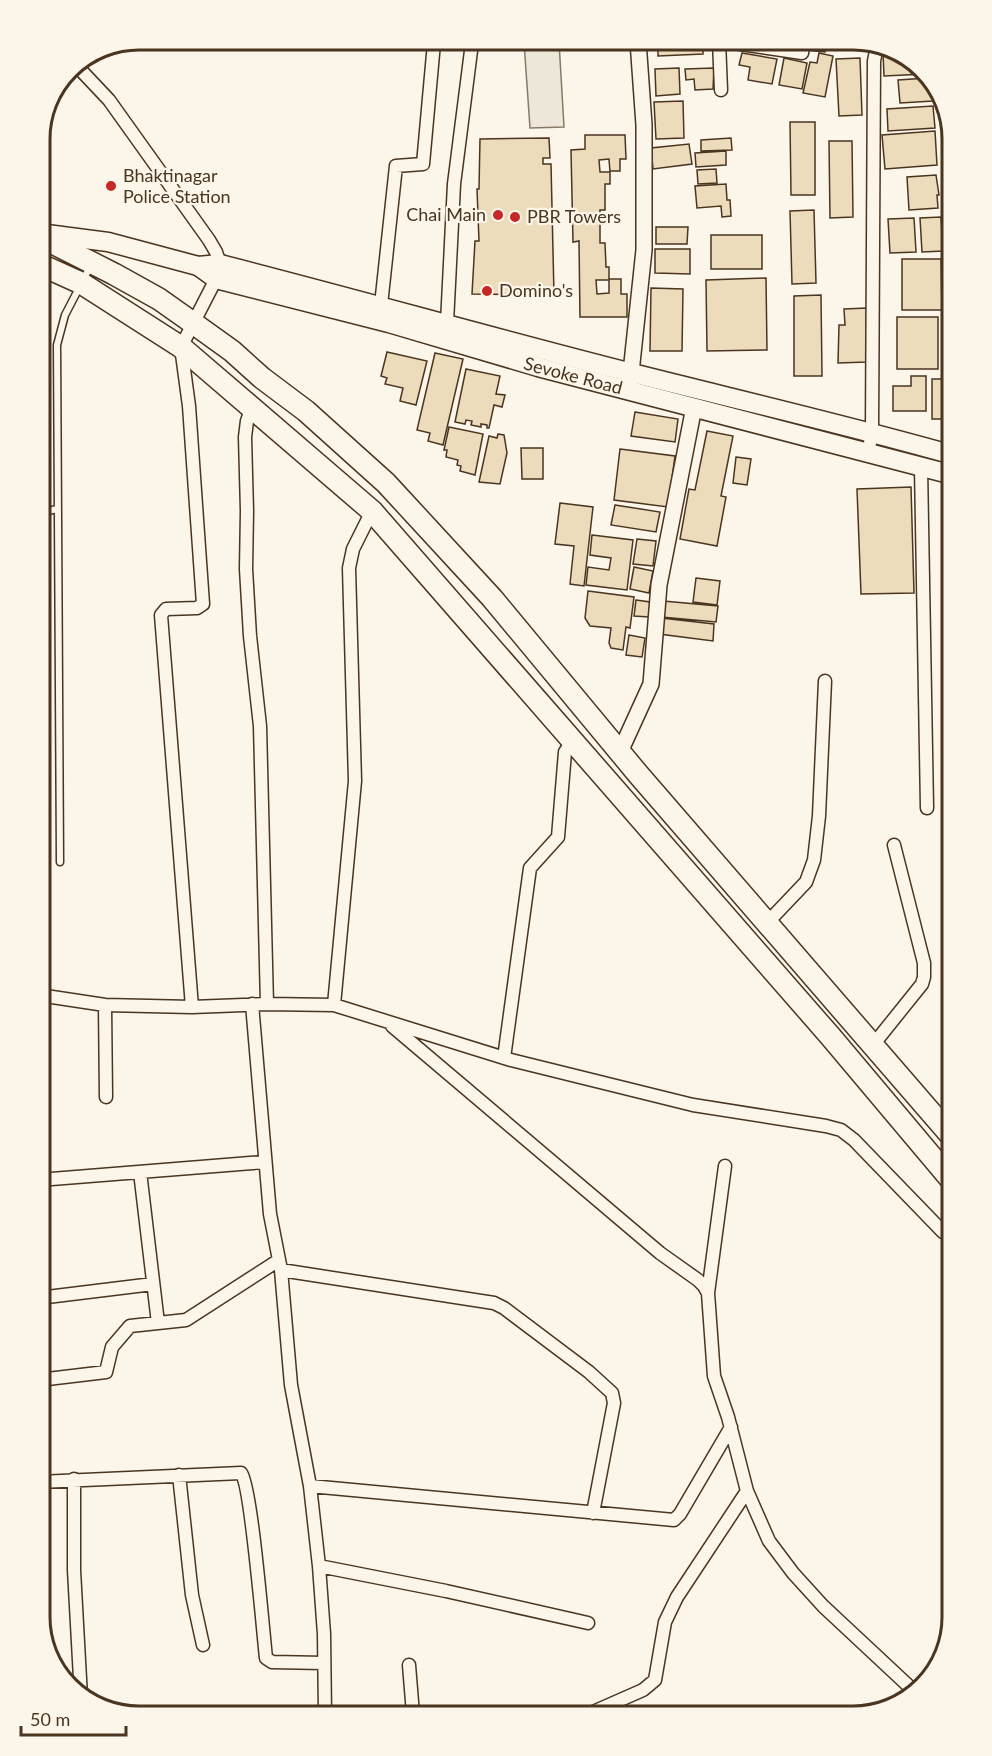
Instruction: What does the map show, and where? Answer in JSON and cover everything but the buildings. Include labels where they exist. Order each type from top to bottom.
[{"type":"highway","points":[[50,241],[159,299],[232,351],[262,378],[306,411],[386,483],[492,598],[620,752],[942,1125]]},
{"type":"highway","points":[[50,269],[81,283],[181,347],[372,511],[824,1028],[942,1169]]},
{"type":"main road","name":"Sevoke Road","points":[[50,236],[108,242],[198,266],[538,367],[630,381],[872,432],[942,452]]},
{"type":"main road","name":"Sevoke Road","points":[[218,272],[381,305],[447,323],[630,381],[693,407],[942,472]]},
{"type":"street","points":[[381,305],[396,166],[423,165],[433,49]]},
{"type":"street","points":[[447,323],[454,183],[470,49]]},
{"type":"street","points":[[630,381],[644,250],[644,126],[639,50]]},
{"type":"street","points":[[719,50],[721,90]]},
{"type":"street","points":[[780,50],[802,53],[802,50]]},
{"type":"street","points":[[868,454],[872,432],[876,52]]},
{"type":"street","points":[[81,71],[109,100],[216,252],[218,272],[181,347],[189,406],[203,600],[200,607],[166,609],[161,615],[192,1007]]},
{"type":"street","points":[[620,752],[651,684],[659,585],[693,407]]},
{"type":"street","points":[[252,408],[245,437],[248,511],[246,569],[250,636],[260,726],[267,1004]]},
{"type":"street","points":[[921,467],[927,808]]},
{"type":"street","points":[[334,1005],[355,781],[349,568],[353,549],[372,511]]},
{"type":"street","points":[[767,923],[806,882],[814,861],[819,816],[825,681]]},
{"type":"street","points":[[504,1058],[530,868],[558,837],[565,752],[573,740]]},
{"type":"street","points":[[873,1045],[922,984],[924,977],[924,963],[894,845]]},
{"type":"street","points":[[49,997],[105,1005],[192,1007],[252,1004],[334,1005],[504,1058],[693,1105],[841,1130],[854,1140],[942,1231]]},
{"type":"street","points":[[252,1004],[270,1214],[280,1265],[291,1385],[310,1486],[319,1566],[325,1706]]},
{"type":"street","points":[[105,1005],[106,1097]]},
{"type":"street","points":[[386,1021],[634,1232],[698,1280],[708,1293]]},
{"type":"street","points":[[49,1179],[264,1162]]},
{"type":"street","points":[[724,1166],[708,1293],[714,1376],[747,1491],[769,1541],[793,1573],[823,1606],[909,1686]]},
{"type":"street","points":[[140,1172],[158,1323]]},
{"type":"street","points":[[49,1379],[105,1372],[108,1368],[112,1347],[128,1328],[188,1319],[280,1265],[494,1303],[504,1308],[589,1372],[612,1393],[614,1404],[593,1513]]},
{"type":"street","points":[[49,1298],[153,1284]]},
{"type":"street","points":[[310,1486],[675,1520],[730,1427]]},
{"type":"street","points":[[49,1481],[236,1472],[244,1475],[266,1658],[272,1662],[324,1663]]},
{"type":"street","points":[[179,1475],[192,1595],[203,1645]]},
{"type":"street","points":[[74,1479],[74,1570],[80,1684]]},
{"type":"street","points":[[607,1706],[643,1690],[655,1680],[668,1613],[676,1597],[747,1491]]},
{"type":"street","points":[[319,1566],[446,1591],[588,1623]]},
{"type":"street","points":[[409,1665],[412,1706]]},
{"type":"lane","points":[[60,862],[57,345],[64,315],[92,263]]},
{"type":"lane","points":[[50,510],[57,508]]},
{"type":"shaded area","points":[[525,50],[559,50],[564,127],[530,128]]},
{"type":"place","name":"Bhaktinagar Police Station","points":[[111,186]]},
{"type":"place","name":"Chai Main","points":[[498,215]]},
{"type":"place","name":"PBR Towers","points":[[515,217]]},
{"type":"place","name":"Domino's","points":[[487,291]]}]
